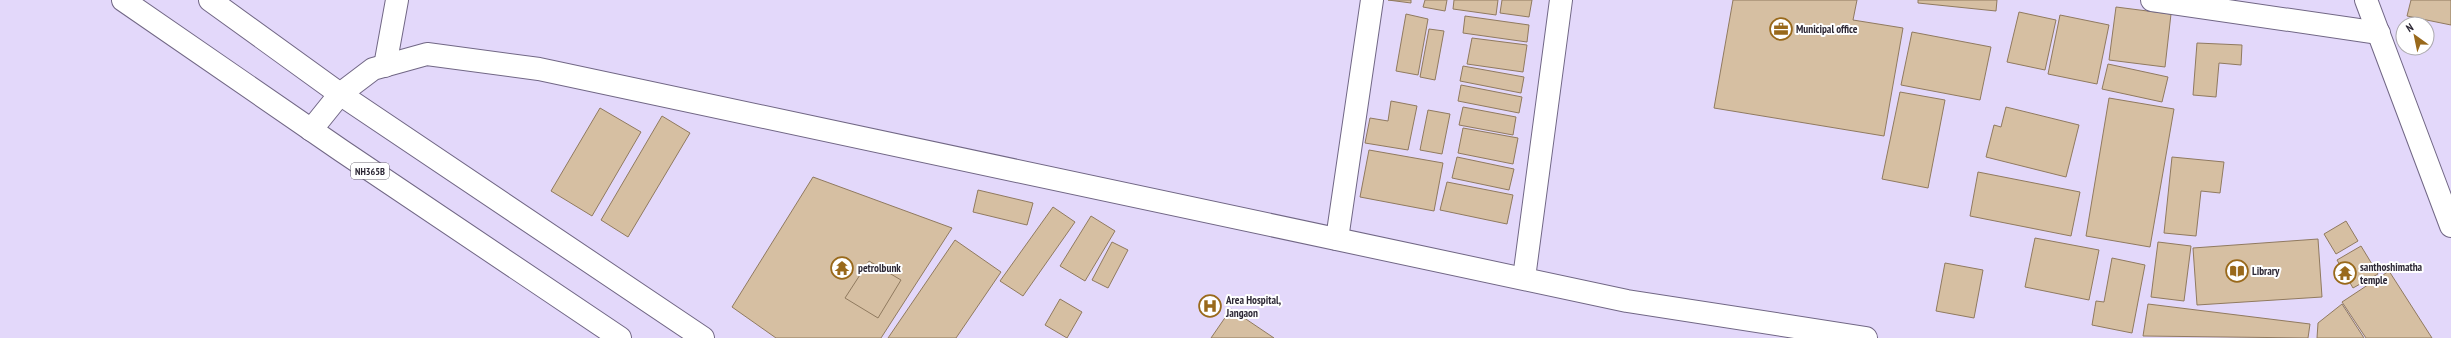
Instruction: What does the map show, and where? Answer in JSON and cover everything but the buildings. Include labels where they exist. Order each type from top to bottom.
[{"type":"main road","name":"NH365B","points":[[123,0],[311,130],[620,338]]},
{"type":"main road","points":[[210,0],[340,94],[703,338]]},
{"type":"main road","points":[[385,66],[397,0]]},
{"type":"main road","points":[[1337,240],[1372,0]]},
{"type":"main road","points":[[1524,278],[1561,0]]},
{"type":"main road","points":[[2152,0],[2379,33]]},
{"type":"main road","points":[[2366,0],[2451,226]]},
{"type":"main road","points":[[311,130],[340,94],[373,69],[427,54],[539,69],[1627,301],[1866,338]]},
{"type":"place","name":"Municipal office","points":[[1781,29]]},
{"type":"place","name":"petrolbunk","points":[[842,268]]},
{"type":"place","name":"Library","points":[[2237,271]]},
{"type":"place","name":"santhoshimatha temple","points":[[2345,273]]},
{"type":"place","name":"Area Hospital, Jangaon","points":[[1210,306]]}]
